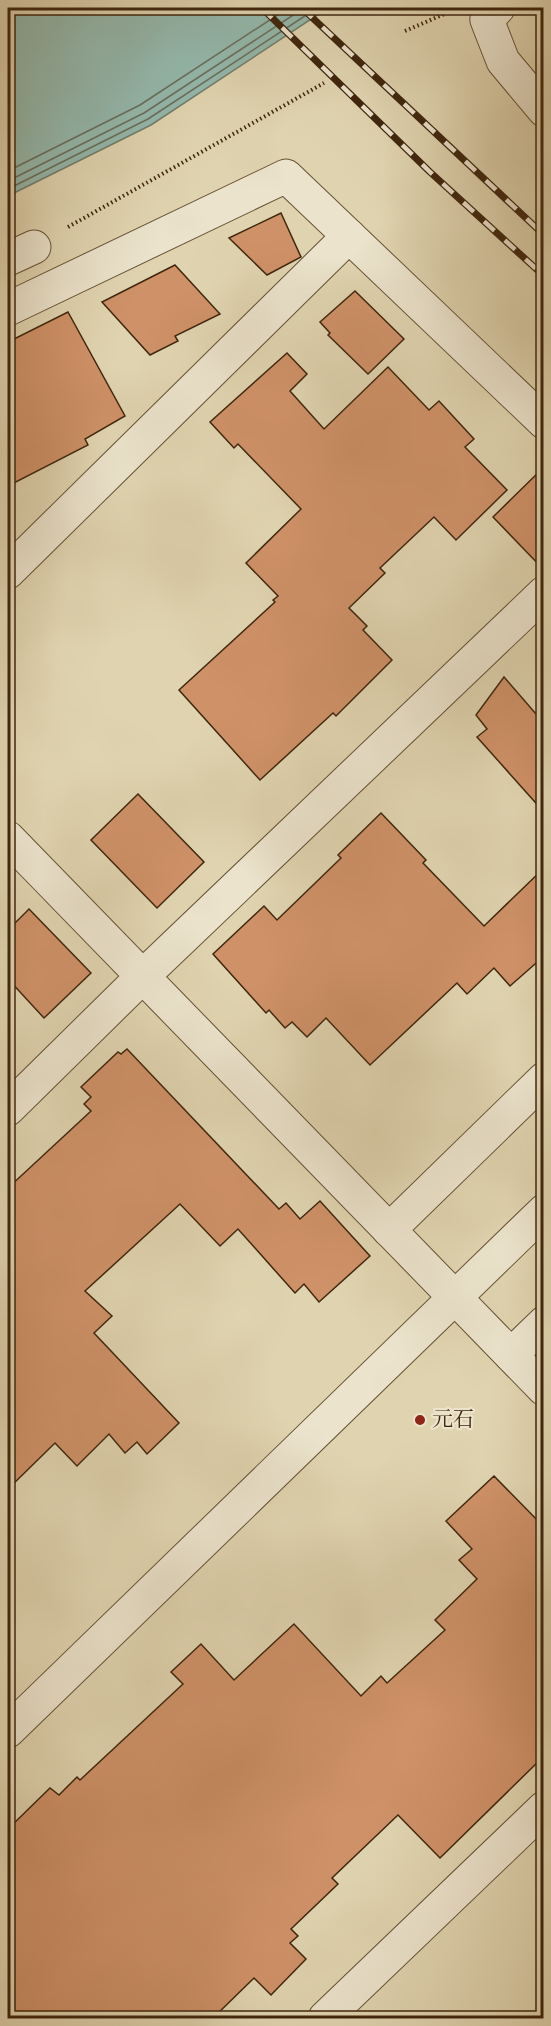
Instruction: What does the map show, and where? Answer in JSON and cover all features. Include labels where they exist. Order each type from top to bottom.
[{"type":"street","points":[[498,8],[488,20],[503,62],[543,110]]},
{"type":"street","points":[[8,309],[286,176],[543,422]]},
{"type":"street","points":[[8,572],[349,236]]},
{"type":"street","points":[[8,1109],[143,976],[543,593]]},
{"type":"street","points":[[8,838],[543,1389]]},
{"type":"street","points":[[389,1230],[543,1079]]},
{"type":"street","points":[[8,1731],[543,1211]]},
{"type":"street","points":[[511,1355],[543,1323]]},
{"type":"street","points":[[325,2019],[543,1808]]},
{"type":"path","points":[[405,31],[450,12]]},
{"type":"path","points":[[20,253],[324,83]]},
{"type":"water","points":[[8,8],[328,8],[151,125],[8,196]]},
{"type":"building","points":[[281,213],[301,257],[267,275],[229,238]]},
{"type":"building","points":[[175,265],[220,314],[175,336],[178,341],[150,355],[102,302]]},
{"type":"building","points":[[355,291],[404,339],[368,374],[328,335],[330,333],[320,322]]},
{"type":"building","points":[[68,312],[125,416],[85,439],[88,445],[8,486],[8,342]]},
{"type":"building","points":[[287,353],[307,374],[290,391],[324,429],[388,367],[429,410],[439,401],[474,439],[465,447],[507,490],[456,540],[434,517],[380,568],[385,573],[349,608],[367,626],[363,630],[392,660],[336,716],[333,713],[260,780],[179,690],[275,602],[273,600],[278,596],[246,563],[301,509],[238,444],[234,448],[210,422]]},
{"type":"building","points":[[543,468],[543,569],[493,517]]},
{"type":"building","points":[[504,677],[543,722],[543,811],[477,737],[487,729],[476,715]]},
{"type":"building","points":[[138,794],[204,862],[157,908],[91,840]]},
{"type":"building","points":[[381,813],[426,860],[423,863],[484,926],[543,869],[543,957],[510,986],[494,968],[467,994],[457,983],[370,1065],[326,1018],[307,1037],[292,1022],[285,1028],[269,1010],[266,1013],[213,954],[264,906],[277,920],[341,858],[338,855]]},
{"type":"building","points":[[29,909],[91,973],[44,1018],[8,979],[8,930]]},
{"type":"building","points":[[127,1049],[279,1209],[286,1203],[300,1219],[320,1201],[370,1256],[319,1302],[304,1284],[295,1293],[238,1229],[220,1246],[180,1204],[85,1291],[112,1316],[94,1333],[179,1423],[147,1454],[137,1442],[125,1453],[109,1434],[77,1466],[55,1443],[8,1489],[8,1188],[91,1111],[84,1104],[91,1097],[81,1087],[118,1052],[121,1054]]},
{"type":"building","points":[[494,1476],[543,1526],[543,1757],[440,1858],[398,1815],[332,1878],[338,1884],[291,1929],[298,1936],[290,1943],[306,1959],[271,1995],[254,1978],[212,2019],[8,2019],[8,1829],[50,1788],[59,1795],[77,1777],[80,1780],[183,1684],[171,1672],[201,1644],[234,1680],[294,1624],[361,1696],[381,1676],[387,1683],[445,1630],[435,1620],[477,1579],[459,1560],[472,1549],[446,1521]]},
{"type":"railway","points":[[262,8],[430,172],[544,276]]},
{"type":"railway","points":[[302,8],[544,235]]},
{"type":"place","name":"元石","points":[[420,1420]]}]
